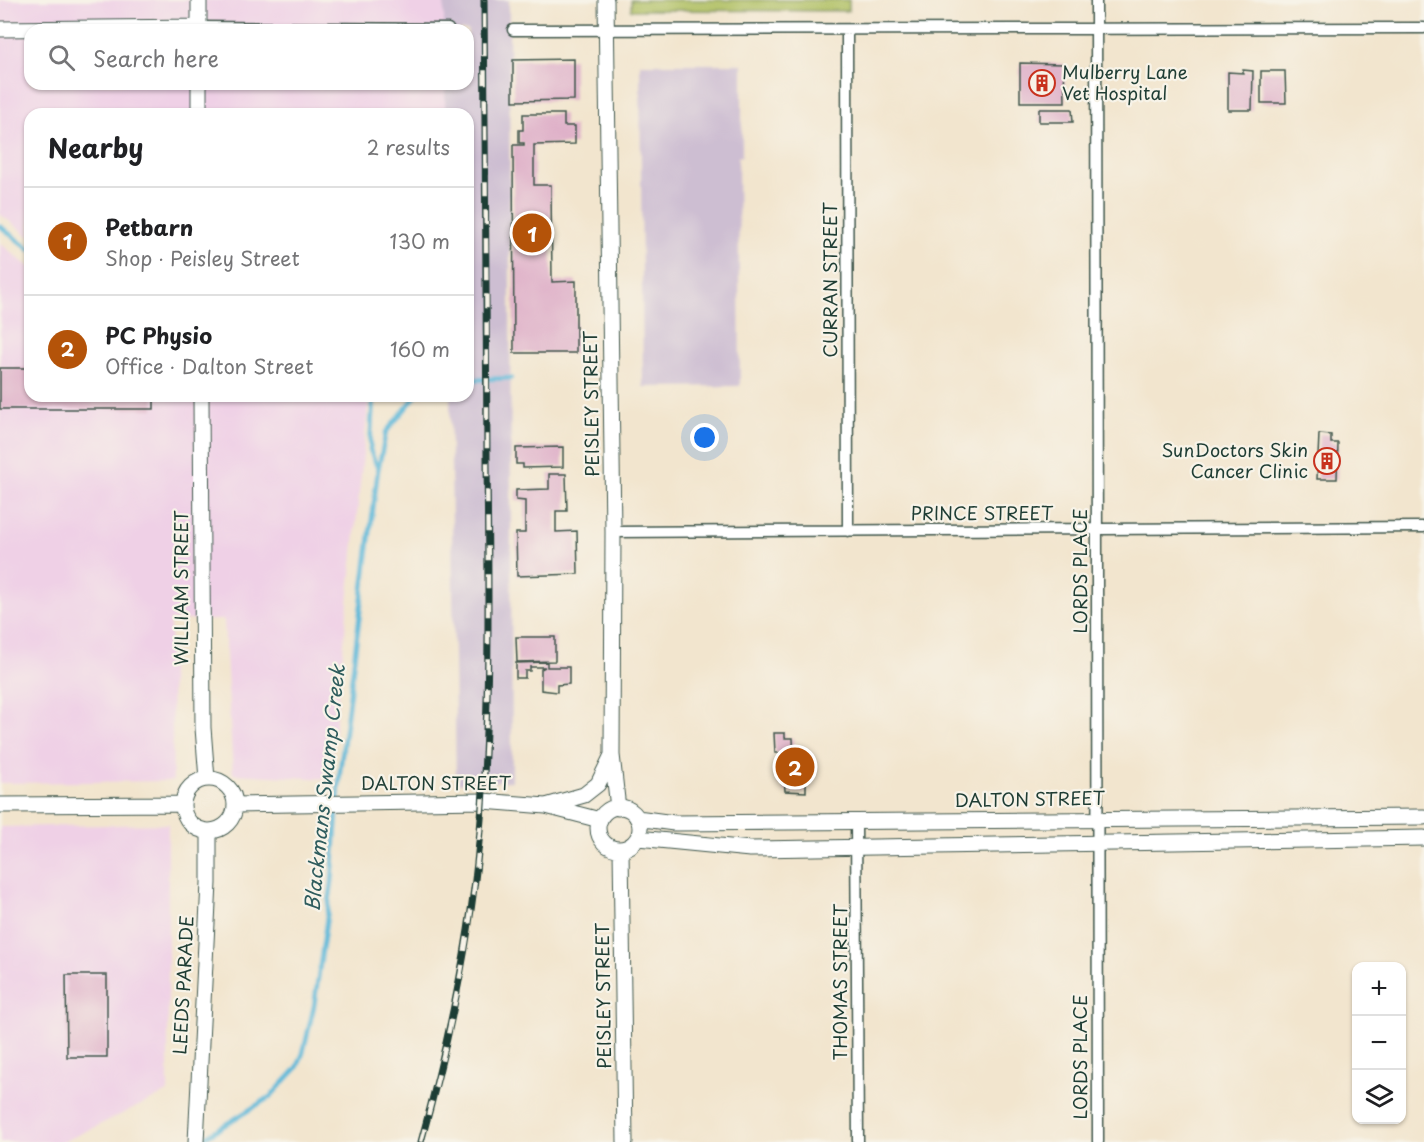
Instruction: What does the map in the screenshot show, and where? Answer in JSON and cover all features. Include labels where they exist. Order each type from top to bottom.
[{"type":"main road","points":[[199,0],[199,24]]},
{"type":"main road","name":"PEISLEY STREET","points":[[606,0],[613,532],[612,755],[618,808]]},
{"type":"main road","points":[[0,29],[24,29]]},
{"type":"main road","points":[[199,90],[199,108]]},
{"type":"main road","name":"WILLIAM STREET","points":[[201,402],[203,728],[207,779]]},
{"type":"main road","points":[[546,806],[584,795],[598,784],[612,755]]},
{"type":"main road","points":[[207,779],[223,784],[229,789],[235,805],[230,820],[217,830],[209,831],[193,825],[188,819],[183,804],[193,784],[207,779]]},
{"type":"main road","name":"DALTON STREET","points":[[235,805],[483,801],[546,806],[600,820]]},
{"type":"main road","points":[[0,805],[183,804]]},
{"type":"main road","points":[[618,808],[629,810],[640,824],[638,838],[628,847],[621,849],[609,847],[600,838],[598,832],[600,820],[607,811],[618,808]]},
{"type":"main road","name":"DALTON STREET","points":[[637,818],[674,823],[1424,817]]},
{"type":"main road","name":"LEEDS PARADE","points":[[196,1142],[209,883],[209,831]]},
{"type":"main road","points":[[638,838],[750,849],[1424,838]]},
{"type":"main road","name":"PEISLEY STREET","points":[[621,849],[625,1142]]},
{"type":"street","name":"LORDS PLACE","points":[[1096,0],[1098,1142]]},
{"type":"street","points":[[513,30],[1424,28]]},
{"type":"street","name":"CURRAN STREET","points":[[847,30],[848,531]]},
{"type":"street","name":"PRINCE STREET","points":[[613,532],[1424,527]]},
{"type":"street","name":"THOMAS STREET","points":[[856,821],[858,1142]]},
{"type":"shaded area","points":[[0,0],[444,0],[444,24],[24,24],[24,90],[445,90],[445,108],[24,108],[24,232],[0,214]]},
{"type":"shaded area","points":[[444,0],[509,0],[512,781],[456,783],[450,402],[474,402],[474,108],[445,108],[445,90],[474,90],[474,24],[444,24]]},
{"type":"shaded area","points":[[640,64],[742,64],[742,156],[738,157],[740,386],[643,387]]},
{"type":"shaded area","points":[[0,243],[24,263],[24,402],[368,402],[330,779],[233,774],[224,620],[170,620],[173,781],[0,783]]},
{"type":"shaded area","points":[[168,824],[168,1092],[63,1142],[0,1142],[0,827]]},
{"type":"green space","points":[[631,0],[849,0],[849,11],[631,10]]},
{"type":"building","points":[[574,59],[574,100],[513,101],[513,60]]},
{"type":"building","name":"Mulberry Lane Vet Hospital","points":[[1020,63],[1064,64],[1065,102],[1020,102]]},
{"type":"building","points":[[1243,70],[1253,71],[1252,110],[1228,110],[1228,72],[1243,73]]},
{"type":"building","points":[[1261,71],[1285,71],[1286,103],[1261,103]]},
{"type":"building","points":[[1039,109],[1072,109],[1073,122],[1039,122]]},
{"type":"building","points":[[523,114],[564,114],[564,126],[575,126],[575,144],[534,145],[534,185],[551,185],[552,282],[576,281],[576,353],[514,353],[513,145],[524,145],[524,143],[519,143],[519,130],[523,130]]},
{"type":"building","points":[[0,368],[24,368],[24,402],[154,402],[154,409],[0,409]]},
{"type":"building","name":"SunDoctors Skin Cancer Clinic","points":[[1319,434],[1331,435],[1331,443],[1338,443],[1337,479],[1317,479]]},
{"type":"building","points":[[563,447],[563,467],[523,468],[523,464],[516,464],[516,448]]},
{"type":"building","points":[[549,474],[566,474],[567,511],[556,511],[556,532],[577,531],[578,574],[517,576],[516,533],[525,533],[525,501],[516,500],[516,490],[549,489]]},
{"type":"building","points":[[516,637],[555,637],[555,661],[517,662]]},
{"type":"building","points":[[547,662],[547,667],[569,667],[569,684],[557,685],[557,692],[541,690],[541,669],[545,667],[530,667],[530,671],[525,671],[525,678],[516,678],[516,663]]},
{"type":"building","points":[[774,733],[785,733],[785,738],[793,738],[794,761],[806,761],[806,792],[785,791],[783,753],[775,753]]},
{"type":"building","points":[[66,975],[107,975],[107,1057],[67,1057]]},
{"type":"waterway","points":[[0,226],[24,245]]},
{"type":"waterway","name":"Blackmans Swamp Creek","points":[[474,380],[511,378]]},
{"type":"waterway","points":[[373,402],[370,450],[378,469]]},
{"type":"waterway","name":"Blackmans Swamp Creek","points":[[199,1141],[270,1097],[297,1068],[303,1053],[314,1006],[332,882],[340,771],[378,470],[386,432],[411,402]]},
{"type":"railway","points":[[421,1142],[449,1031],[464,956],[475,880],[483,794],[488,601],[484,0]]},
{"type":"place","name":"Mulberry Lane Vet Hospital","points":[[1042,83]]},
{"type":"place","name":"Petbarn","points":[[532,233]]},
{"type":"place","name":"SunDoctors Skin Cancer Clinic","points":[[1327,461]]},
{"type":"place","name":"PC Physio","points":[[795,767]]}]
